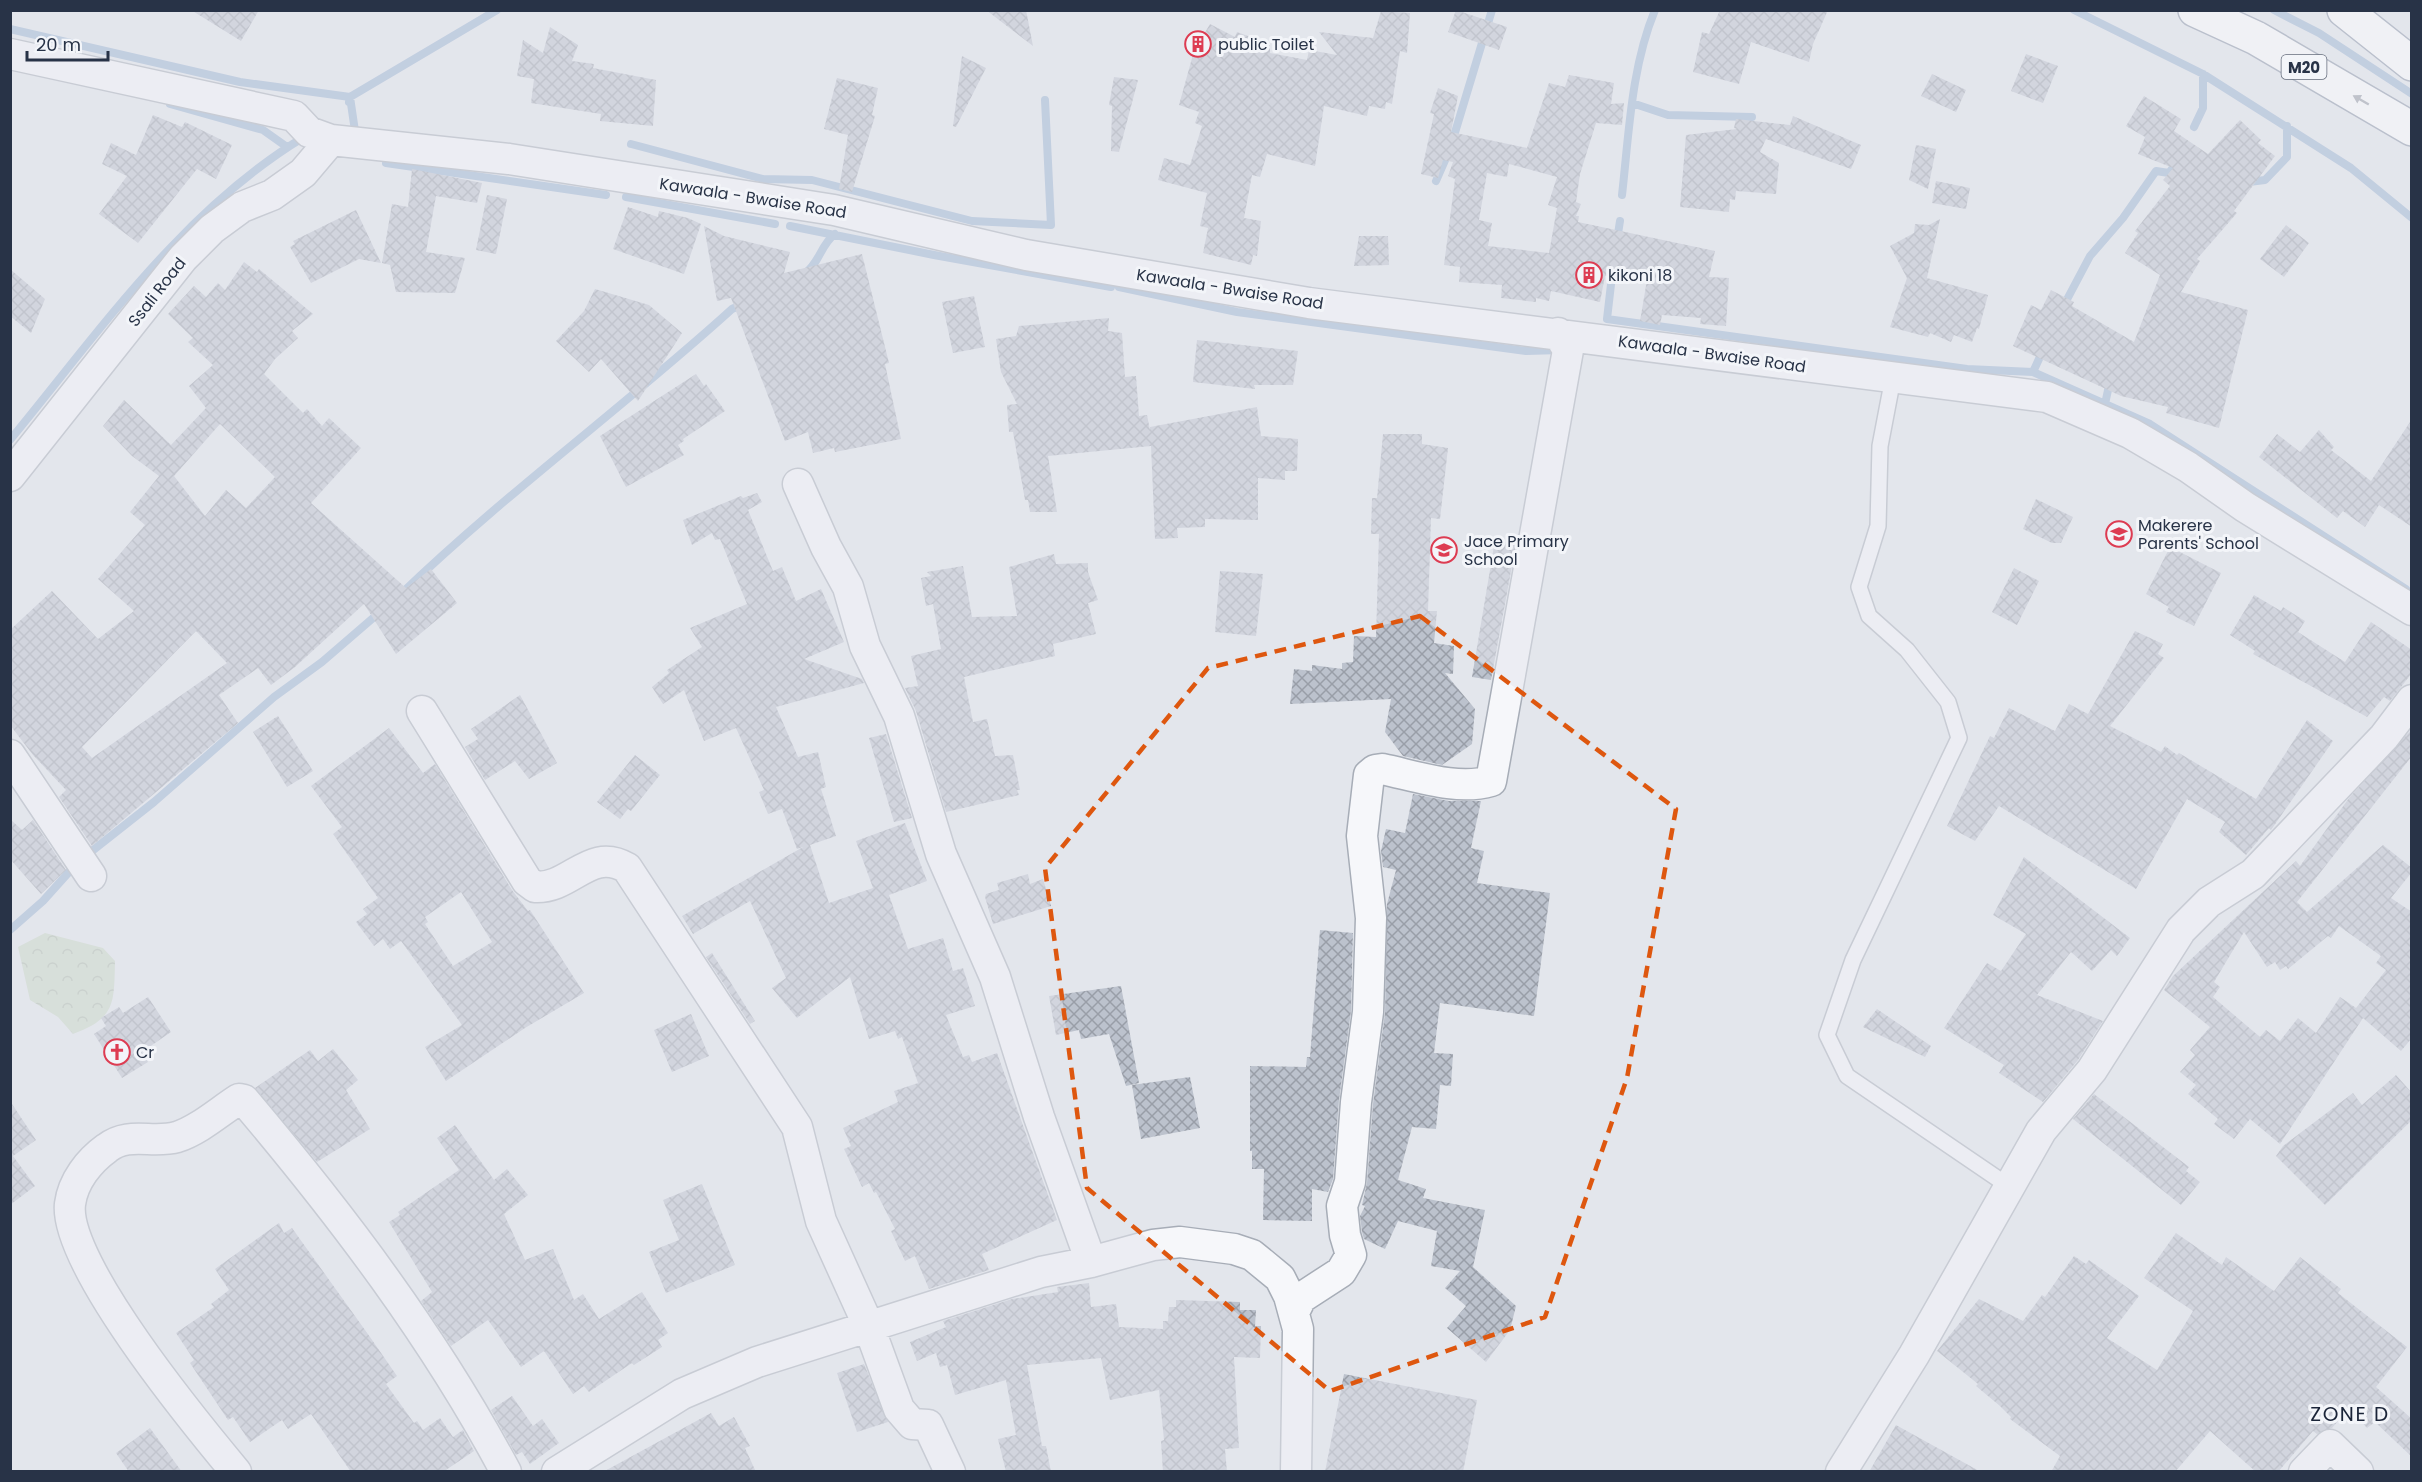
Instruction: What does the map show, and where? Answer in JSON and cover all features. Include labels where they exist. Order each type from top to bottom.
[{"type":"highway","name":"M20","points":[[2194,10],[2256,38],[2412,129]]},
{"type":"highway","points":[[2345,10],[2412,40]]},
{"type":"highway","points":[[2345,10],[2412,64]]},
{"type":"street","name":"Kawaala - Bwaise Road","points":[[10,54],[311,129],[834,210],[1061,261],[1310,303],[2047,397],[2130,433],[2188,467],[2245,507],[2412,610]]},
{"type":"street","name":"Ssali Road","points":[[10,476],[183,258],[212,229],[242,207],[272,195],[303,173],[311,129]]},
{"type":"street","points":[[1294,1312],[1301,1298],[1341,1272],[1351,1254],[1345,1235],[1342,1206],[1350,1182],[1356,1102],[1368,1012],[1371,918],[1362,836],[1369,775],[1375,770],[1382,769],[1453,783],[1491,782],[1568,350],[1558,333]]},
{"type":"street","points":[[798,484],[826,547],[848,587],[865,646],[899,716],[941,854],[994,977],[1039,1118],[1091,1262]]},
{"type":"street","points":[[1841,1472],[1914,1355],[2041,1131],[2092,1070],[2181,930],[2209,902],[2253,874],[2384,737],[2412,700]]},
{"type":"street","points":[[422,711],[527,881],[535,886],[550,885],[602,860],[614,860],[627,868],[797,1127],[821,1221],[869,1327],[899,1409],[912,1424],[928,1425],[950,1472]]},
{"type":"street","points":[[10,755],[84,866]]},
{"type":"street","points":[[236,1472],[201,1430],[118,1318],[86,1261],[71,1224],[70,1204],[84,1170],[108,1147],[126,1138],[177,1137],[239,1099],[244,1100],[318,1191],[439,1354],[506,1472]]},
{"type":"street","points":[[557,1472],[682,1394],[718,1377],[1027,1276],[1153,1245],[1180,1242],[1234,1248],[1252,1255],[1280,1278],[1294,1312],[1298,1329],[1296,1472]]},
{"type":"street","points":[[2304,1472],[2330,1444],[2358,1472]]},
{"type":"lane","points":[[1893,378],[1880,446],[1878,526],[1859,587],[1869,616],[1907,650],[1948,702],[1959,738],[1853,960],[1827,1035],[1847,1076],[2010,1187]]},
{"type":"highlighted area","points":[[1420,616],[1676,809],[1627,1078],[1545,1317],[1330,1391],[1087,1188],[1045,868],[1208,668]]},
{"type":"green space","points":[[45,933],[103,948],[115,961],[113,998],[110,1007],[98,1022],[73,1034],[58,1017],[30,1000],[18,947]]},
{"type":"building","points":[[191,10],[259,10],[241,41]]},
{"type":"building","points":[[986,10],[1026,10],[1033,46]]},
{"type":"building","points":[[1456,10],[1507,27],[1499,50],[1448,32]]},
{"type":"building","points":[[1720,10],[1828,10],[1813,44],[1809,62],[1751,42],[1739,84],[1693,72],[1702,32],[1709,34]]},
{"type":"building","points":[[1381,11],[1410,13],[1407,53],[1400,51],[1392,104],[1386,102],[1385,109],[1369,106],[1367,116],[1324,106],[1315,166],[1267,154],[1260,177],[1252,175],[1244,218],[1261,221],[1257,256],[1253,255],[1251,265],[1203,253],[1208,228],[1200,226],[1207,193],[1158,180],[1164,158],[1190,165],[1202,126],[1195,123],[1199,112],[1179,105],[1197,40],[1200,41],[1210,24],[1235,37],[1237,32],[1267,43],[1270,45],[1270,53],[1307,60],[1309,50],[1337,55],[1319,32],[1373,38]]},
{"type":"building","points":[[550,27],[578,45],[572,61],[594,64],[593,68],[656,80],[653,126],[600,121],[601,114],[531,103],[534,79],[517,76],[523,40],[543,53]]},
{"type":"building","points":[[2026,54],[2058,66],[2043,103],[2011,91]]},
{"type":"building","points":[[962,56],[986,68],[956,127],[953,126]]},
{"type":"building","points":[[1932,74],[1966,90],[1956,112],[1921,96]]},
{"type":"building","points":[[1569,75],[1614,83],[1611,104],[1624,103],[1622,125],[1596,123],[1580,174],[1576,202],[1581,204],[1576,216],[1579,216],[1578,222],[1715,251],[1709,277],[1729,278],[1726,326],[1700,324],[1701,318],[1662,315],[1660,325],[1640,321],[1647,280],[1605,276],[1600,302],[1551,291],[1549,301],[1536,298],[1536,302],[1501,298],[1502,285],[1459,282],[1460,267],[1444,265],[1455,179],[1448,176],[1453,162],[1443,160],[1438,178],[1421,174],[1434,114],[1430,113],[1438,88],[1458,96],[1451,132],[1527,148],[1549,83],[1565,87]],"holes":[[[1509,164],[1557,177],[1548,205],[1557,208],[1549,253],[1488,246],[1492,223],[1479,220],[1487,173],[1507,177]]]},
{"type":"building","points":[[1114,77],[1138,80],[1119,152],[1111,151],[1112,106],[1109,105]]},
{"type":"building","points":[[837,78],[878,88],[872,115],[875,116],[852,192],[839,189],[848,135],[824,129]]},
{"type":"building","points":[[2144,96],[2181,119],[2174,131],[2208,154],[2240,120],[2261,140],[2258,143],[2275,156],[2234,211],[2237,213],[2197,259],[2200,261],[2181,292],[2248,310],[2219,428],[2166,413],[2168,407],[2121,396],[2013,346],[2031,305],[2041,310],[2051,290],[2074,302],[2072,306],[2134,342],[2160,275],[2125,253],[2138,233],[2135,231],[2170,186],[2163,180],[2173,168],[2138,154],[2145,137],[2126,126]]},
{"type":"building","points":[[153,115],[182,127],[185,122],[232,145],[216,179],[197,169],[138,243],[99,214],[127,176],[102,164],[111,143],[136,155]]},
{"type":"building","points":[[1793,116],[1861,145],[1851,169],[1766,139],[1760,152],[1779,163],[1776,194],[1736,191],[1735,200],[1730,199],[1729,212],[1680,207],[1686,135],[1737,129],[1734,128],[1736,119],[1790,125]]},
{"type":"building","points":[[1916,145],[1936,149],[1928,189],[1909,180]]},
{"type":"building","points":[[412,169],[482,183],[477,203],[436,196],[426,252],[465,258],[455,293],[396,292],[390,265],[382,263],[392,204],[408,207]]},
{"type":"building","points":[[1936,181],[1970,188],[1966,209],[1932,203]]},
{"type":"building","points":[[487,195],[507,199],[496,254],[476,250]]},
{"type":"building","points":[[628,207],[658,217],[659,211],[688,218],[701,224],[684,274],[613,249]]},
{"type":"building","points":[[356,210],[381,263],[359,259],[311,283],[290,247],[295,244],[293,241]]},
{"type":"building","points":[[1940,219],[1927,278],[1988,295],[1979,329],[1977,328],[1972,342],[1954,335],[1951,342],[1930,333],[1928,337],[1890,327],[1907,278],[1890,246],[1914,233],[1915,224],[1929,225]]},
{"type":"building","points":[[2286,225],[2309,243],[2284,277],[2260,259]]},
{"type":"building","points":[[704,226],[724,236],[790,252],[784,273],[862,254],[889,363],[885,364],[901,439],[835,452],[834,448],[813,453],[808,432],[785,441],[731,298],[717,301]]},
{"type":"building","points":[[1359,236],[1388,236],[1389,265],[1354,266]]},
{"type":"building","points":[[244,262],[257,272],[259,269],[313,314],[292,331],[298,338],[275,359],[264,374],[303,413],[307,409],[322,426],[329,418],[361,448],[311,503],[406,588],[431,569],[457,603],[396,654],[364,604],[295,667],[271,685],[258,668],[219,695],[238,723],[92,846],[59,797],[66,790],[33,755],[10,725],[10,630],[52,591],[98,639],[134,611],[98,579],[145,525],[130,512],[159,476],[132,456],[103,426],[124,400],[171,445],[206,408],[189,386],[213,365],[188,342],[193,338],[168,314],[194,286],[206,297],[218,283],[225,290]],"holes":[[[220,424],[275,477],[246,508],[226,490],[205,516],[174,476]],[[196,631],[227,663],[92,758],[82,747]]]},
{"type":"building","points":[[10,269],[45,299],[31,333],[10,316]]},
{"type":"building","points":[[595,289],[649,305],[682,333],[638,401],[601,359],[589,372],[556,341],[584,311]]},
{"type":"building","points":[[974,296],[985,347],[953,353],[942,302]]},
{"type":"building","points":[[1109,318],[1108,331],[1122,333],[1125,377],[1136,376],[1139,416],[1147,415],[1150,430],[1150,427],[1257,407],[1261,436],[1298,439],[1297,471],[1285,471],[1285,480],[1258,478],[1258,520],[1205,519],[1205,527],[1177,528],[1178,538],[1155,539],[1151,446],[1048,456],[1057,512],[1030,512],[1028,500],[1025,500],[1013,432],[1009,432],[1007,405],[1017,404],[1001,372],[996,339],[1016,336],[1019,326]]},
{"type":"building","points":[[1197,340],[1298,351],[1293,385],[1254,385],[1255,389],[1193,382]]},
{"type":"building","points":[[696,374],[725,411],[683,439],[684,441],[678,445],[684,455],[626,487],[600,436]]},
{"type":"building","points":[[2412,419],[2412,527],[2379,505],[2365,527],[2343,511],[2337,518],[2259,457],[2277,434],[2300,452],[2319,430],[2334,447],[2331,450],[2371,481]]},
{"type":"building","points":[[1383,434],[1422,434],[1422,444],[1448,448],[1440,519],[1431,518],[1428,611],[1437,611],[1434,643],[1454,646],[1453,674],[1445,673],[1475,709],[1472,744],[1442,765],[1403,756],[1385,732],[1391,699],[1290,704],[1294,669],[1312,671],[1312,665],[1342,669],[1342,663],[1353,662],[1354,636],[1376,637],[1379,534],[1371,534],[1372,498],[1377,498]]},
{"type":"building","points":[[757,493],[762,502],[748,510],[773,571],[782,567],[796,601],[821,589],[844,642],[804,659],[862,679],[864,683],[776,707],[798,757],[818,752],[826,787],[821,789],[836,836],[810,845],[829,903],[873,888],[856,841],[905,823],[927,881],[889,895],[908,949],[943,938],[953,971],[963,968],[975,1006],[946,1015],[963,1057],[969,1055],[972,1062],[997,1053],[1057,1220],[982,1254],[989,1270],[929,1289],[915,1256],[905,1261],[891,1231],[895,1229],[876,1192],[874,1193],[869,1183],[862,1187],[844,1149],[851,1146],[843,1128],[898,1102],[894,1091],[918,1083],[902,1037],[898,1039],[895,1031],[869,1039],[850,977],[797,1018],[772,988],[786,978],[750,901],[693,934],[682,916],[803,847],[797,849],[782,809],[768,814],[759,792],[764,790],[736,728],[704,741],[684,690],[663,704],[652,687],[669,673],[667,670],[702,647],[690,628],[747,604],[720,539],[715,540],[712,533],[692,545],[683,520],[741,496],[743,498]]},
{"type":"building","points":[[2036,499],[2073,517],[2061,543],[2052,543],[2023,529]]},
{"type":"building","points":[[1495,540],[1516,544],[1491,680],[1472,677]]},
{"type":"building","points":[[2170,547],[2221,573],[2194,626],[2166,612],[2169,607],[2146,594]]},
{"type":"building","points":[[1054,554],[1056,564],[1088,563],[1088,572],[1098,600],[1088,603],[1096,634],[1053,644],[1055,656],[964,677],[973,722],[987,719],[995,756],[1013,755],[1020,790],[1017,790],[1019,795],[946,812],[916,711],[905,688],[918,686],[911,656],[941,649],[933,604],[926,606],[921,578],[931,576],[927,572],[963,566],[972,617],[1017,616],[1009,567]]},
{"type":"building","points":[[2014,568],[2039,581],[2017,625],[1992,612]]},
{"type":"building","points":[[1220,571],[1263,574],[1256,636],[1215,632]]},
{"type":"building","points":[[2254,595],[2281,611],[2283,607],[2305,621],[2298,632],[2345,662],[2371,622],[2412,650],[2412,673],[2390,701],[2384,697],[2367,717],[2253,654],[2255,651],[2230,635]]},
{"type":"building","points":[[2135,631],[2163,644],[2158,654],[2164,658],[2110,726],[2161,752],[2165,746],[2177,755],[2179,753],[2256,799],[2307,720],[2333,741],[2271,830],[2269,828],[2246,855],[2219,832],[2225,822],[2187,799],[2136,889],[1999,806],[1975,841],[1947,826],[1990,736],[1994,738],[2009,708],[2055,731],[2069,704],[2088,714]]},
{"type":"building","points":[[520,695],[557,763],[529,779],[515,761],[485,780],[465,747],[478,739],[471,729]]},
{"type":"building","points":[[278,716],[313,771],[287,787],[253,732]]},
{"type":"building","points":[[389,728],[423,773],[435,764],[512,890],[528,911],[530,910],[584,993],[525,1028],[446,1081],[425,1047],[462,1025],[401,941],[390,949],[383,939],[374,946],[356,922],[367,914],[363,909],[378,898],[333,834],[342,827],[311,786]],"holes":[[[461,892],[492,942],[453,966],[425,924],[428,922],[425,917]]]},
{"type":"building","points":[[2412,729],[2412,756],[2297,902],[2307,912],[2383,845],[2412,868],[2412,872],[2391,898],[2412,912],[2412,1038],[2401,1051],[2363,1018],[2280,1144],[2250,1119],[2234,1139],[2214,1124],[2218,1119],[2188,1094],[2196,1085],[2180,1072],[2195,1055],[2190,1050],[2210,1027],[2164,990],[2173,976],[2296,861],[2300,866],[2349,798]],"holes":[[[2339,926],[2381,956],[2376,963],[2386,970],[2356,1008],[2340,997],[2316,1033],[2298,1018],[2280,1041],[2266,1030],[2260,1037],[2213,997],[2220,987],[2214,982],[2244,932],[2267,967],[2275,962],[2280,970],[2286,966],[2288,969],[2328,936],[2331,938]]]},
{"type":"building","points":[[886,734],[912,818],[894,822],[869,738]]},
{"type":"building","points":[[635,755],[660,775],[631,811],[628,809],[620,819],[597,802]]},
{"type":"building","points":[[1413,794],[1449,801],[1481,801],[1471,848],[1484,851],[1477,883],[1550,893],[1534,1016],[1440,1003],[1434,1053],[1453,1054],[1451,1086],[1440,1085],[1436,1129],[1412,1127],[1398,1180],[1426,1189],[1423,1198],[1485,1210],[1473,1267],[1516,1306],[1510,1330],[1486,1362],[1447,1328],[1466,1306],[1445,1288],[1460,1271],[1431,1266],[1437,1231],[1398,1221],[1385,1249],[1364,1239],[1362,1232],[1360,1216],[1365,1206],[1362,1205],[1367,1183],[1373,1104],[1385,1013],[1387,904],[1396,870],[1383,867],[1381,851],[1386,829],[1405,833]]},
{"type":"building","points":[[10,819],[22,830],[33,820],[66,870],[41,894],[10,859]]},
{"type":"building","points":[[2024,857],[2130,938],[2117,956],[2111,950],[2092,971],[2071,952],[2037,995],[2103,1021],[2078,1060],[2043,1102],[1999,1073],[2004,1065],[1944,1028],[1987,963],[2001,971],[2026,934],[1993,915]]},
{"type":"building","points":[[1028,874],[1030,884],[1043,879],[1051,906],[993,924],[986,894],[999,890],[997,883]]},
{"type":"building","points":[[1320,930],[1353,933],[1351,1011],[1339,1100],[1333,1179],[1328,1192],[1312,1189],[1312,1221],[1263,1220],[1264,1169],[1252,1169],[1252,1151],[1250,1151],[1250,1066],[1306,1067],[1307,1057],[1310,1057]]},
{"type":"building","points":[[712,953],[755,1021],[750,1024],[706,957]]},
{"type":"building","points":[[1121,986],[1139,1083],[1126,1086],[1109,1034],[1081,1039],[1079,1030],[1056,1035],[1049,996]]},
{"type":"building","points":[[148,997],[171,1032],[142,1052],[148,1062],[122,1078],[94,1034],[106,1026],[101,1018],[119,1007],[123,1013]]},
{"type":"building","points":[[1877,1009],[1931,1046],[1925,1057],[1863,1027]]},
{"type":"building","points":[[691,1014],[709,1056],[672,1072],[654,1030]]},
{"type":"building","points":[[333,1049],[358,1080],[346,1090],[370,1129],[317,1162],[255,1088],[310,1050],[318,1061]]},
{"type":"building","points":[[2396,1075],[2412,1093],[2412,1120],[2325,1205],[2276,1156],[2283,1146],[2353,1093],[2362,1105]]},
{"type":"building","points":[[1190,1077],[1200,1128],[1141,1139],[1132,1085]]},
{"type":"building","points":[[2094,1094],[2189,1167],[2186,1171],[2200,1182],[2181,1205],[2073,1119]]},
{"type":"building","points":[[10,1101],[36,1140],[13,1156],[35,1186],[10,1205]]},
{"type":"building","points":[[455,1125],[494,1180],[507,1169],[528,1195],[504,1214],[525,1260],[553,1249],[574,1300],[583,1294],[599,1319],[642,1292],[668,1333],[658,1340],[662,1347],[634,1365],[632,1363],[589,1392],[584,1386],[573,1394],[544,1351],[521,1367],[488,1320],[451,1346],[421,1301],[432,1292],[389,1222],[400,1215],[398,1212],[459,1170],[437,1138]]},
{"type":"building","points":[[702,1184],[735,1265],[666,1293],[649,1252],[679,1240],[663,1200]]},
{"type":"building","points":[[279,1223],[284,1233],[292,1228],[397,1376],[386,1384],[414,1423],[417,1421],[423,1430],[440,1418],[453,1437],[463,1430],[474,1451],[443,1472],[351,1472],[311,1414],[288,1429],[282,1420],[250,1442],[233,1417],[228,1420],[190,1363],[194,1360],[176,1333],[214,1307],[211,1304],[229,1290],[215,1269]]},
{"type":"building","points":[[2176,1233],[2222,1265],[2226,1257],[2274,1291],[2300,1257],[2341,1289],[2338,1293],[2407,1347],[2376,1387],[2412,1419],[2412,1457],[2375,1422],[2367,1428],[2353,1412],[2349,1417],[2345,1413],[2332,1428],[2317,1434],[2313,1431],[2278,1472],[2256,1472],[2210,1431],[2175,1472],[2051,1472],[2060,1456],[2010,1419],[2011,1417],[2000,1406],[1976,1386],[1978,1384],[1937,1351],[1979,1299],[2023,1321],[2042,1295],[2045,1297],[2074,1256],[2086,1264],[2089,1260],[2139,1296],[2107,1338],[2157,1370],[2193,1311],[2144,1278]]},
{"type":"building","points":[[1089,1283],[1091,1307],[1116,1304],[1119,1327],[1163,1329],[1163,1321],[1168,1321],[1169,1307],[1176,1307],[1176,1300],[1240,1302],[1240,1310],[1256,1310],[1255,1326],[1261,1326],[1260,1358],[1234,1357],[1239,1448],[1225,1449],[1227,1472],[1163,1472],[1161,1441],[1164,1440],[1159,1390],[1110,1400],[1101,1358],[1027,1365],[1042,1446],[1046,1446],[1051,1472],[1006,1472],[998,1439],[1016,1435],[1006,1380],[955,1395],[947,1365],[940,1367],[936,1353],[917,1361],[910,1342],[946,1327],[943,1321],[1012,1299],[1058,1292],[1057,1287]]},
{"type":"building","points":[[864,1364],[888,1422],[857,1432],[837,1373]]},
{"type":"building","points":[[1344,1374],[1477,1400],[1463,1472],[1325,1472]]},
{"type":"building","points":[[512,1396],[533,1426],[542,1419],[559,1443],[530,1464],[522,1452],[516,1455],[491,1410]]},
{"type":"building","points":[[711,1413],[719,1426],[734,1417],[750,1446],[745,1448],[756,1472],[603,1472]]},
{"type":"building","points":[[1896,1425],[1981,1472],[1869,1472]]},
{"type":"building","points":[[150,1428],[182,1472],[129,1472],[116,1453]]},
{"type":"waterway","points":[[349,102],[350,97],[497,10]]},
{"type":"waterway","points":[[1436,181],[1450,149],[1492,10]]},
{"type":"waterway","points":[[1622,195],[1636,78],[1655,10]]},
{"type":"waterway","points":[[2074,10],[2203,74],[2351,168],[2412,218]]},
{"type":"waterway","points":[[2274,10],[2319,33],[2412,94]]},
{"type":"waterway","points":[[10,29],[240,82],[350,97],[355,131]]},
{"type":"waterway","points":[[2194,127],[2203,108],[2203,74]]},
{"type":"waterway","points":[[631,144],[763,179],[812,180],[972,221],[1051,225],[1045,100]]},
{"type":"waterway","points":[[1632,103],[1668,115],[1752,117]]},
{"type":"waterway","points":[[170,104],[263,130],[287,147],[291,145]]},
{"type":"waterway","points":[[2249,182],[2265,180],[2287,157],[2287,126]]},
{"type":"waterway","points":[[10,440],[110,316],[181,236],[260,167],[304,137]]},
{"type":"waterway","points":[[386,163],[606,195]]},
{"type":"waterway","points":[[2063,307],[2090,256],[2123,218],[2156,171],[2169,173],[2175,165]]},
{"type":"waterway","points":[[626,197],[775,224]]},
{"type":"waterway","points":[[1617,240],[1620,221]]},
{"type":"waterway","points":[[790,226],[1111,287]]},
{"type":"waterway","points":[[805,273],[814,265],[826,243],[835,234]]},
{"type":"waterway","points":[[1613,267],[1607,319],[1967,369],[2033,372],[2150,424],[2406,589]]},
{"type":"waterway","points":[[1119,287],[1237,312],[1526,351],[1561,350]]},
{"type":"waterway","points":[[401,594],[523,485],[732,309],[743,304]]},
{"type":"waterway","points":[[2033,372],[2044,348]]},
{"type":"waterway","points":[[2105,404],[2110,381]]},
{"type":"waterway","points":[[10,930],[43,901],[78,862],[154,802],[274,697],[322,662],[380,612]]},
{"type":"place","name":"public Toilet","points":[[1198,44]]},
{"type":"place","name":"kikoni 18","points":[[1589,275]]},
{"type":"place","name":"Makerere Parents' School","points":[[2119,534]]},
{"type":"place","name":"Jace Primary School","points":[[1444,550]]},
{"type":"place","name":"Cr","points":[[117,1052]]},
{"type":"district","name":"ZONE D","points":[[2350,1414]]}]
